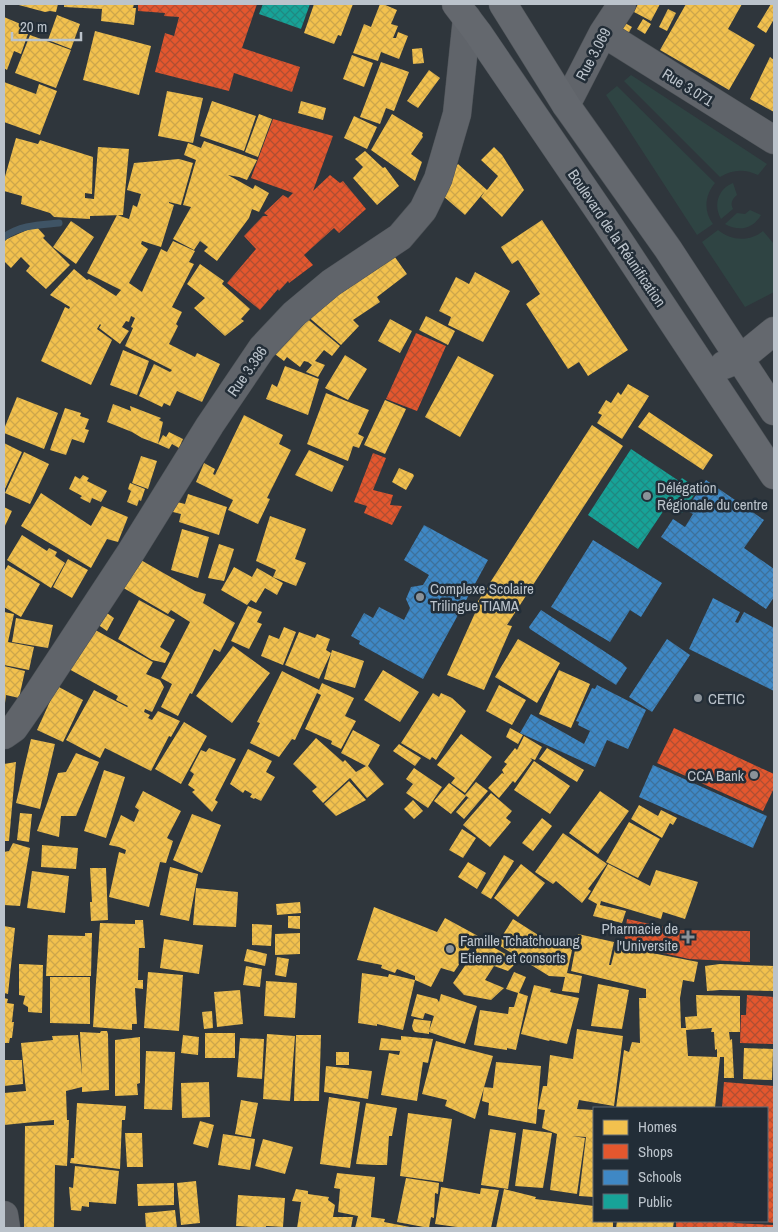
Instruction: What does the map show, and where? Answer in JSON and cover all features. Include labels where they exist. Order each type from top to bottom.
[{"type":"main road","points":[[503,4],[566,105],[668,249],[774,411]]},
{"type":"main road","name":"Boulevard de la Réunification","points":[[462,11],[606,221],[774,475]]},
{"type":"main road","points":[[706,372],[740,358],[774,331]]},
{"type":"street","name":"Rue 3.069","points":[[566,105],[603,33],[622,4]]},
{"type":"street","name":"Rue 3.386","points":[[4,736],[14,728],[42,688],[131,552],[210,425],[262,348],[294,314],[331,283],[400,237],[423,210],[438,179],[457,114],[462,11]]},
{"type":"street","name":"Rue 3.071","points":[[603,33],[774,140]]},
{"type":"street","points":[[4,1215],[6,1228]]},
{"type":"green space","points":[[631,75],[767,164],[758,175],[739,171],[730,172],[720,177],[624,81]]},
{"type":"green space","points":[[617,86],[715,183],[706,203],[708,214],[713,224],[697,235],[606,95]]},
{"type":"green space","points":[[733,183],[737,195],[732,201],[733,209],[721,219],[717,208],[718,198],[724,189]]},
{"type":"green space","points":[[750,210],[761,215],[750,226],[735,228],[725,224],[737,213],[745,214]]},
{"type":"green space","points":[[718,230],[723,234],[740,239],[758,235],[763,231],[774,244],[774,292],[745,307],[702,242]]},
{"type":"building: Homes","points":[[15,4],[58,4],[56,12],[45,12]]},
{"type":"building: Homes","points":[[64,4],[134,4],[133,8],[136,8],[134,25],[101,21],[102,9],[64,7]]},
{"type":"building: Homes","points":[[314,4],[353,4],[341,36],[338,35],[334,44],[304,33]]},
{"type":"building: Homes","points":[[380,4],[397,10],[391,24],[398,26],[393,38],[396,38],[398,32],[408,36],[399,59],[381,52],[378,61],[353,53],[364,24],[371,27]]},
{"type":"building: Homes","points":[[638,4],[660,4],[651,21],[634,12]]},
{"type":"building: Homes","points":[[686,4],[742,4],[728,29],[755,45],[729,90],[660,50]]},
{"type":"building: Homes","points":[[771,4],[774,4],[774,19],[766,33],[757,27]]},
{"type":"building: Homes","points":[[668,9],[676,13],[667,31],[659,27]]},
{"type":"building: Homes","points":[[57,15],[80,24],[71,49],[48,40]]},
{"type":"building: Homes","points":[[4,17],[30,28],[21,54],[14,51],[7,70],[4,68]]},
{"type":"building: Homes","points":[[643,19],[651,24],[645,34],[637,29]]},
{"type":"building: Homes","points":[[625,23],[632,27],[628,34],[621,31]]},
{"type":"building: Homes","points":[[95,31],[151,46],[139,95],[83,80]]},
{"type":"building: Homes","points":[[30,35],[71,50],[56,88],[15,73]]},
{"type":"building: Homes","points":[[422,48],[424,63],[413,64],[412,49]]},
{"type":"building: Homes","points":[[352,55],[373,63],[364,87],[343,79]]},
{"type":"building: Homes","points":[[770,57],[774,60],[774,112],[750,99]]},
{"type":"building: Homes","points":[[381,62],[409,72],[394,111],[386,108],[380,124],[360,117]]},
{"type":"building: Homes","points":[[429,70],[440,78],[418,108],[407,101]]},
{"type":"building: Homes","points":[[4,82],[36,94],[39,84],[57,91],[40,135],[4,122]]},
{"type":"building: Homes","points":[[167,91],[203,98],[193,143],[158,136]]},
{"type":"building: Homes","points":[[212,101],[256,116],[244,151],[200,136]]},
{"type":"building: Homes","points":[[301,101],[326,108],[323,120],[298,113]]},
{"type":"building: Homes","points":[[259,114],[272,119],[258,157],[245,152]]},
{"type":"building: Homes","points":[[392,114],[423,133],[423,137],[411,154],[422,162],[415,181],[371,150]]},
{"type":"building: Homes","points":[[354,116],[377,127],[367,149],[344,138]]},
{"type":"building: Homes","points":[[16,138],[38,144],[40,140],[93,157],[92,194],[85,193],[85,198],[94,199],[98,147],[129,149],[123,215],[90,216],[90,219],[54,217],[50,213],[21,204],[22,196],[4,191],[4,180]]},
{"type":"building: Homes","points":[[204,141],[257,160],[247,180],[228,175],[253,189],[255,185],[269,193],[259,212],[252,209],[249,218],[217,261],[204,251],[208,247],[200,241],[194,250],[173,239],[191,207],[183,205],[196,160],[184,155],[188,143],[201,148]]},
{"type":"building: Homes","points":[[494,147],[502,155],[524,190],[502,217],[481,197],[485,191],[465,215],[435,189],[458,164],[487,190],[498,176],[481,160]]},
{"type":"building: Homes","points":[[365,151],[383,168],[385,167],[399,186],[377,205],[353,178],[363,167],[355,159]]},
{"type":"building: Homes","points":[[179,159],[193,163],[181,205],[169,202],[174,205],[161,247],[142,241],[141,244],[148,249],[129,283],[142,292],[161,249],[167,252],[173,241],[195,251],[189,262],[194,264],[172,307],[182,312],[176,324],[178,326],[169,344],[195,357],[197,353],[220,364],[202,402],[177,391],[170,406],[164,403],[162,407],[139,396],[154,364],[170,372],[172,370],[125,346],[135,318],[131,316],[129,322],[126,321],[122,327],[129,331],[120,344],[99,328],[100,324],[97,329],[112,340],[91,385],[41,361],[65,307],[69,309],[70,307],[50,295],[74,269],[87,280],[89,279],[116,296],[121,290],[87,273],[117,215],[129,219],[133,205],[137,207],[141,194],[127,190],[134,163]]},
{"type":"building: Homes","points":[[542,220],[628,350],[588,376],[579,362],[568,369],[526,304],[540,294],[518,260],[512,264],[501,247]]},
{"type":"building: Homes","points":[[71,221],[94,237],[76,264],[53,247]]},
{"type":"building: Homes","points":[[36,226],[45,236],[43,238],[70,265],[46,289],[26,271],[30,266],[21,257],[11,268],[4,261],[4,242]]},
{"type":"building: Homes","points":[[392,253],[407,274],[377,297],[380,302],[353,320],[359,326],[341,345],[305,314]]},
{"type":"building: Homes","points":[[200,264],[224,281],[222,284],[250,309],[241,319],[244,321],[225,336],[194,308],[205,298],[187,284]]},
{"type":"building: Homes","points":[[475,272],[510,291],[483,342],[448,325],[451,317],[439,311],[456,277],[469,284]]},
{"type":"building: Homes","points":[[304,316],[340,346],[332,356],[324,350],[315,361],[325,365],[318,377],[306,372],[312,365],[308,362],[304,361],[300,367],[287,357],[284,361],[267,348]]},
{"type":"building: Homes","points":[[426,316],[455,331],[448,345],[419,330]]},
{"type":"building: Homes","points":[[390,319],[412,331],[400,353],[378,341]]},
{"type":"building: Homes","points":[[123,350],[149,361],[137,395],[110,385]]},
{"type":"building: Homes","points":[[345,355],[367,369],[348,400],[325,388]]},
{"type":"building: Homes","points":[[458,356],[494,375],[460,437],[425,417]]},
{"type":"building: Homes","points":[[285,366],[319,379],[308,415],[266,399],[272,384],[277,387]]},
{"type":"building: Homes","points":[[628,384],[649,396],[622,439],[597,423],[602,415],[598,413],[606,400],[611,403],[618,392],[621,395]]},
{"type":"building: Homes","points":[[326,393],[369,410],[358,434],[364,437],[359,448],[353,446],[348,461],[307,444]]},
{"type":"building: Homes","points":[[17,397],[58,413],[44,449],[4,433]]},
{"type":"building: Homes","points":[[385,400],[406,409],[385,454],[364,445]]},
{"type":"building: Homes","points":[[113,404],[131,411],[130,406],[161,418],[159,420],[163,422],[158,444],[107,422]]},
{"type":"building: Homes","points":[[65,408],[81,413],[80,416],[89,419],[85,429],[89,430],[84,443],[72,439],[66,455],[50,450]]},
{"type":"building: Homes","points":[[649,412],[713,455],[703,470],[638,427]]},
{"type":"building: Homes","points":[[244,415],[283,435],[279,444],[291,450],[267,498],[270,499],[258,524],[228,510],[233,500],[196,482],[204,463],[215,469],[213,474],[215,475]]},
{"type":"building: Homes","points":[[592,425],[623,446],[507,625],[512,626],[484,690],[447,675],[475,613],[471,612]]},
{"type":"building: Homes","points":[[169,432],[183,439],[179,448],[172,444],[169,449],[158,444],[163,435],[166,437]]},
{"type":"building: Homes","points":[[4,443],[22,452],[4,491]]},
{"type":"building: Homes","points":[[309,450],[344,466],[332,492],[295,475]]},
{"type":"building: Homes","points":[[24,452],[49,464],[30,504],[5,493]]},
{"type":"building: Homes","points":[[141,456],[157,461],[148,489],[132,483]]},
{"type":"building: Homes","points":[[399,468],[414,476],[406,490],[392,482]]},
{"type":"building: Homes","points":[[83,475],[89,478],[87,481],[107,491],[101,502],[92,498],[90,503],[69,489],[75,476],[80,479]]},
{"type":"building: Homes","points":[[130,483],[145,489],[137,506],[127,502],[131,491],[128,489]]},
{"type":"building: Homes","points":[[41,493],[91,526],[102,506],[128,517],[118,542],[107,539],[91,568],[21,526]]},
{"type":"building: Homes","points":[[188,494],[227,507],[219,535],[179,522],[181,514],[173,512],[177,502],[185,504]]},
{"type":"building: Homes","points":[[4,507],[12,511],[4,528]]},
{"type":"building: Homes","points":[[270,516],[306,529],[295,559],[306,563],[296,586],[273,577],[276,570],[256,561]]},
{"type":"building: Homes","points":[[182,529],[209,537],[198,578],[171,570]]},
{"type":"building: Homes","points":[[22,535],[47,551],[49,548],[57,552],[55,556],[65,563],[51,588],[7,560]]},
{"type":"building: Homes","points":[[219,544],[234,549],[224,581],[208,578]]},
{"type":"building: Homes","points":[[132,555],[195,591],[206,594],[203,603],[235,623],[220,652],[214,649],[192,694],[190,693],[178,716],[161,707],[172,684],[161,678],[190,622],[171,610],[168,614],[115,583]]},
{"type":"building: Homes","points":[[68,559],[88,570],[72,598],[53,587]]},
{"type":"building: Homes","points":[[8,565],[40,584],[21,617],[4,607],[4,572]]},
{"type":"building: Homes","points":[[234,567],[252,577],[257,568],[283,583],[277,595],[265,588],[256,603],[251,600],[247,605],[221,590]]},
{"type":"building: Homes","points":[[139,600],[175,620],[160,647],[170,653],[165,663],[152,660],[118,639]]},
{"type":"building: Homes","points":[[248,606],[262,612],[257,622],[262,624],[249,649],[231,641]]},
{"type":"building: Homes","points":[[104,611],[114,618],[107,631],[97,624]]},
{"type":"building: Homes","points":[[4,612],[14,614],[8,642],[34,647],[29,670],[4,665]]},
{"type":"building: Homes","points":[[16,618],[53,625],[48,648],[12,642]]},
{"type":"building: Homes","points":[[90,627],[153,662],[146,674],[160,680],[164,687],[152,712],[145,709],[144,712],[150,715],[148,718],[152,720],[158,711],[180,721],[171,737],[169,736],[151,771],[105,748],[100,758],[66,740],[94,690],[128,706],[116,700],[118,696],[67,668]]},
{"type":"building: Homes","points":[[284,627],[296,632],[283,665],[261,656],[269,635],[279,639]]},
{"type":"building: Homes","points":[[299,632],[315,638],[317,634],[330,639],[326,650],[331,653],[319,679],[285,665]]},
{"type":"building: Homes","points":[[518,639],[560,663],[537,703],[495,677]]},
{"type":"building: Homes","points":[[233,646],[270,673],[232,723],[196,696]]},
{"type":"building: Homes","points":[[332,650],[364,661],[355,688],[324,679]]},
{"type":"building: Homes","points":[[4,666],[25,671],[19,698],[6,695],[5,703]]},
{"type":"building: Homes","points":[[383,670],[419,692],[400,722],[364,700]]},
{"type":"building: Homes","points":[[559,670],[590,684],[571,728],[539,714]]},
{"type":"building: Homes","points":[[282,671],[319,690],[322,683],[354,698],[345,716],[356,721],[341,749],[331,744],[332,741],[305,729],[321,695],[317,693],[295,740],[292,739],[279,757],[250,743],[260,723],[257,722]]},
{"type":"building: Homes","points":[[499,685],[526,700],[512,725],[486,711]]},
{"type":"building: Homes","points":[[57,686],[83,700],[63,742],[37,730]]},
{"type":"building: Homes","points":[[433,693],[439,697],[441,693],[452,698],[466,711],[436,760],[432,757],[430,760],[401,743]]},
{"type":"building: Homes","points":[[184,722],[207,736],[181,784],[155,769]]},
{"type":"building: Homes","points":[[510,728],[523,735],[518,744],[506,737]]},
{"type":"building: Homes","points":[[353,730],[380,745],[368,766],[384,784],[367,798],[350,778],[323,803],[312,791],[317,787],[293,764],[316,738],[343,762],[345,760],[356,772],[366,766],[341,753]]},
{"type":"building: Homes","points":[[461,734],[492,757],[465,793],[451,783],[455,778],[437,765]]},
{"type":"building: Homes","points":[[524,736],[542,747],[535,760],[530,758],[532,760],[515,783],[513,781],[499,798],[488,788],[502,773],[504,774],[502,770],[507,764],[504,762],[515,748],[517,750]]},
{"type":"building: Homes","points":[[31,739],[55,744],[40,809],[16,803]]},
{"type":"building: Homes","points":[[399,744],[421,758],[415,766],[393,751]]},
{"type":"building: Homes","points":[[209,748],[236,759],[215,800],[218,802],[212,812],[192,792],[195,790],[188,785],[194,774],[190,771],[201,750],[206,752]]},
{"type":"building: Homes","points":[[547,748],[584,770],[577,782],[539,759]]},
{"type":"building: Homes","points":[[248,749],[272,761],[266,772],[275,777],[261,801],[250,797],[252,794],[245,790],[243,793],[230,784]]},
{"type":"building: Homes","points":[[76,753],[99,762],[76,816],[61,816],[59,837],[37,831],[58,773],[66,772]]},
{"type":"building: Homes","points":[[534,761],[570,786],[550,814],[514,790]]},
{"type":"building: Homes","points":[[16,762],[9,841],[4,841],[4,764]]},
{"type":"building: Homes","points":[[414,768],[442,787],[428,808],[406,793],[413,784],[406,779]]},
{"type":"building: Homes","points":[[104,770],[125,777],[106,838],[84,831]]},
{"type":"building: Homes","points":[[349,781],[366,800],[336,816],[324,804]]},
{"type":"building: Homes","points":[[476,782],[488,791],[464,819],[456,812],[468,798],[470,799],[465,795]]},
{"type":"building: Homes","points":[[449,783],[466,796],[451,814],[434,801]]},
{"type":"building: Homes","points":[[143,791],[181,811],[167,838],[173,841],[166,863],[160,862],[149,907],[109,897],[119,852],[125,854],[126,850],[109,845],[121,815],[134,822],[139,810],[135,807]]},
{"type":"building: Homes","points":[[600,791],[629,811],[598,854],[569,833]]},
{"type":"building: Homes","points":[[491,793],[512,811],[506,818],[511,822],[490,847],[463,825]]},
{"type":"building: Homes","points":[[413,800],[423,811],[414,819],[404,809]]},
{"type":"building: Homes","points":[[639,805],[658,816],[661,810],[677,818],[673,825],[670,823],[662,838],[631,819]]},
{"type":"building: Homes","points":[[20,813],[32,814],[29,842],[17,840]]},
{"type":"building: Homes","points":[[192,814],[221,825],[202,873],[173,860]]},
{"type":"building: Homes","points":[[542,818],[552,826],[533,851],[522,843]]},
{"type":"building: Homes","points":[[629,822],[660,839],[638,878],[606,862]]},
{"type":"building: Homes","points":[[462,829],[476,838],[463,858],[449,850]]},
{"type":"building: Homes","points":[[563,833],[607,864],[588,889],[591,891],[582,903],[556,881],[553,884],[535,872]]},
{"type":"building: Homes","points":[[13,843],[30,848],[20,906],[4,905],[4,852],[9,851]]},
{"type":"building: Homes","points":[[42,845],[78,848],[76,869],[41,867]]},
{"type":"building: Homes","points":[[504,855],[514,861],[491,899],[481,893]]},
{"type":"building: Homes","points":[[468,862],[486,873],[477,889],[458,877]]},
{"type":"building: Homes","points":[[521,864],[545,883],[518,917],[494,898]]},
{"type":"building: Homes","points":[[608,864],[650,886],[656,870],[698,882],[685,919],[663,912],[661,919],[601,901],[600,905],[626,911],[622,923],[593,916],[597,904],[588,899]]},
{"type":"building: Homes","points":[[170,867],[198,874],[189,921],[160,915]]},
{"type":"building: Homes","points":[[90,868],[106,868],[108,920],[91,921]]},
{"type":"building: Homes","points":[[32,871],[69,876],[65,913],[27,908]]},
{"type":"building: Homes","points":[[196,888],[238,892],[236,927],[193,925]]},
{"type":"building: Homes","points":[[300,902],[301,913],[277,915],[276,904]]},
{"type":"building: Homes","points":[[374,907],[437,932],[445,918],[478,936],[454,972],[441,968],[431,987],[415,980],[415,976],[397,969],[395,973],[381,968],[382,965],[357,960]]},
{"type":"building: Homes","points":[[288,916],[300,916],[300,929],[288,928]]},
{"type":"building: Homes","points":[[513,919],[557,947],[558,942],[573,946],[567,973],[582,976],[579,993],[562,991],[565,977],[549,976],[497,944]]},
{"type":"building: Homes","points":[[135,920],[143,920],[145,948],[139,948],[138,980],[143,980],[143,989],[135,988],[137,1024],[132,1024],[132,1030],[93,1027],[100,923],[135,924]]},
{"type":"building: Homes","points":[[252,924],[272,925],[271,946],[252,945]]},
{"type":"building: Homes","points":[[4,926],[15,928],[8,994],[4,993]]},
{"type":"building: Homes","points":[[85,933],[92,933],[91,976],[46,976],[48,935],[85,936]]},
{"type":"building: Homes","points":[[300,933],[300,954],[275,955],[275,934]]},
{"type":"building: Homes","points":[[578,934],[614,942],[609,965],[611,965],[616,946],[698,962],[694,982],[683,980],[680,998],[681,1028],[686,1028],[685,1017],[697,1016],[696,995],[740,996],[740,1032],[729,1032],[730,1040],[732,1039],[734,1078],[724,1078],[724,1057],[720,1057],[715,1107],[616,1107],[624,1050],[629,1052],[632,1042],[640,1043],[639,998],[646,998],[646,989],[571,971]],"holes":[[[712,1028],[711,1032],[714,1032],[717,1057],[688,1056],[686,1030]]]},
{"type":"building: Homes","points":[[164,939],[203,945],[199,974],[160,968]]},
{"type":"building: Homes","points":[[482,941],[518,961],[508,971],[494,966],[485,980],[504,988],[491,1000],[464,995],[453,983]]},
{"type":"building: Homes","points":[[247,949],[267,954],[265,966],[244,961]]},
{"type":"building: Homes","points":[[277,957],[289,959],[286,977],[275,975]]},
{"type":"building: Homes","points":[[19,964],[43,965],[42,1013],[28,1012],[28,1007],[23,1004],[25,996],[19,995]]},
{"type":"building: Homes","points":[[720,964],[774,966],[774,991],[707,991],[705,966]]},
{"type":"building: Homes","points":[[246,966],[262,969],[260,987],[243,985]]},
{"type":"building: Homes","points":[[148,972],[183,975],[179,1031],[144,1028]]},
{"type":"building: Homes","points":[[514,972],[526,977],[519,993],[528,996],[516,1050],[474,1045],[480,1010],[508,1014],[509,1007],[514,1007],[518,993],[506,989]]},
{"type":"building: Homes","points":[[362,973],[388,977],[389,974],[415,980],[403,1030],[377,1024],[377,1026],[358,1023]]},
{"type":"building: Homes","points":[[50,977],[90,977],[90,1024],[50,1023]]},
{"type":"building: Homes","points":[[266,981],[297,983],[295,1018],[264,1016]]},
{"type":"building: Homes","points":[[598,984],[629,990],[622,1029],[591,1026]]},
{"type":"building: Homes","points":[[534,985],[551,989],[550,992],[579,998],[567,1044],[521,1034]]},
{"type":"building: Homes","points":[[240,990],[243,1024],[217,1027],[214,992]]},
{"type":"building: Homes","points":[[417,994],[437,999],[439,1002],[441,994],[477,1006],[465,1044],[429,1032],[429,1034],[413,1030],[414,1019],[431,1021],[429,1031],[434,1016],[425,1013],[423,1019],[411,1016]]},
{"type":"building: Homes","points":[[4,998],[8,999],[7,1003],[14,1004],[12,1038],[10,1038],[9,1043],[4,1043]]},
{"type":"building: Homes","points":[[212,1011],[213,1028],[204,1029],[202,1012]]},
{"type":"building: Homes","points":[[577,1029],[623,1036],[614,1106],[579,1100],[577,1109],[593,1110],[593,1197],[579,1196],[586,1137],[572,1136],[585,1138],[577,1194],[550,1190],[557,1134],[542,1128],[545,1110],[538,1109],[543,1086],[547,1086],[550,1055],[573,1059]]},
{"type":"building: Homes","points":[[101,1031],[107,1031],[108,1034],[109,1090],[82,1092],[82,1087],[66,1091],[67,1120],[69,1120],[67,1166],[55,1165],[54,1228],[24,1228],[25,1126],[54,1125],[54,1120],[4,1125],[4,1093],[26,1091],[21,1043],[53,1040],[52,1036],[78,1035],[82,1075],[80,1032],[100,1033]]},
{"type":"building: Homes","points":[[205,1033],[235,1033],[235,1058],[205,1058]]},
{"type":"building: Homes","points":[[267,1034],[295,1036],[290,1101],[263,1099]]},
{"type":"building: Homes","points":[[183,1035],[199,1037],[198,1055],[181,1053]]},
{"type":"building: Homes","points":[[296,1035],[321,1035],[319,1101],[294,1101]]},
{"type":"building: Homes","points":[[401,1036],[433,1039],[428,1063],[423,1062],[417,1101],[381,1095],[389,1053],[399,1055],[400,1051],[379,1050],[381,1038],[401,1040]]},
{"type":"building: Homes","points":[[140,1037],[140,1083],[137,1084],[138,1095],[115,1096],[115,1040]]},
{"type":"building: Homes","points":[[240,1038],[264,1039],[262,1079],[237,1077]]},
{"type":"building: Homes","points":[[436,1041],[493,1056],[475,1119],[445,1106],[447,1100],[422,1094]]},
{"type":"building: Homes","points":[[744,1048],[773,1049],[772,1080],[743,1079]]},
{"type":"building: Homes","points":[[146,1051],[175,1052],[172,1110],[144,1109]]},
{"type":"building: Homes","points":[[336,1052],[349,1052],[349,1065],[336,1065]]},
{"type":"building: Homes","points":[[4,1060],[22,1060],[23,1084],[4,1086]]},
{"type":"building: Homes","points":[[496,1062],[541,1066],[536,1124],[488,1115],[489,1103],[482,1101],[484,1087],[493,1088]]},
{"type":"building: Homes","points":[[326,1066],[372,1071],[368,1099],[324,1092]]},
{"type":"building: Homes","points":[[209,1082],[210,1117],[182,1118],[181,1083]]},
{"type":"building: Homes","points":[[329,1097],[360,1102],[350,1168],[320,1164]]},
{"type":"building: Homes","points":[[241,1100],[258,1103],[251,1137],[235,1134]]},
{"type":"building: Homes","points":[[77,1103],[126,1106],[125,1120],[122,1120],[120,1169],[70,1163],[71,1158],[74,1158]]},
{"type":"building: Homes","points":[[366,1103],[397,1108],[392,1136],[389,1136],[387,1165],[356,1164]]},
{"type":"building: Homes","points":[[408,1113],[452,1119],[443,1182],[400,1176]]},
{"type":"building: Homes","points":[[200,1121],[214,1125],[208,1148],[193,1144]]},
{"type":"building: Homes","points":[[490,1129],[516,1133],[508,1189],[481,1185]]},
{"type":"building: Homes","points":[[523,1129],[552,1133],[543,1188],[515,1186]]},
{"type":"building: Homes","points":[[125,1133],[142,1133],[143,1167],[127,1167]]},
{"type":"building: Homes","points":[[223,1134],[255,1139],[250,1170],[218,1165]]},
{"type":"building: Homes","points":[[263,1139],[293,1147],[285,1174],[255,1166]]},
{"type":"building: Homes","points":[[75,1166],[119,1171],[116,1204],[89,1202],[89,1207],[82,1206],[81,1211],[71,1210],[69,1187],[73,1188]]},
{"type":"building: Homes","points":[[337,1173],[375,1177],[371,1217],[385,1219],[384,1222],[410,1227],[355,1228],[358,1216],[338,1212],[340,1189],[334,1188]]},
{"type":"building: Homes","points":[[406,1178],[439,1183],[438,1194],[435,1193],[434,1218],[431,1217],[429,1228],[397,1222]]},
{"type":"building: Homes","points":[[196,1181],[200,1223],[181,1225],[177,1183]]},
{"type":"building: Homes","points":[[174,1183],[174,1205],[138,1206],[137,1184]]},
{"type":"building: Homes","points":[[441,1187],[480,1194],[481,1188],[499,1190],[491,1228],[464,1228],[435,1224]]},
{"type":"building: Homes","points":[[296,1189],[308,1191],[308,1194],[329,1197],[328,1200],[335,1205],[333,1217],[353,1217],[351,1228],[297,1228],[301,1202],[292,1201]]},
{"type":"building: Homes","points":[[504,1189],[536,1197],[535,1199],[593,1206],[593,1222],[613,1222],[613,1228],[496,1228]]},
{"type":"building: Homes","points":[[238,1195],[285,1198],[283,1227],[236,1226]]},
{"type":"building: Homes","points":[[175,1210],[177,1228],[146,1228],[145,1213]]},
{"type":"building: Homes","points":[[617,1222],[674,1222],[673,1228],[616,1228]]},
{"type":"building: Shops","points":[[138,4],[257,4],[242,48],[300,67],[292,92],[234,73],[229,91],[155,72],[165,33],[174,36],[179,17],[164,16],[165,13],[138,11]]},
{"type":"building: Shops","points":[[273,119],[333,136],[313,191],[330,175],[340,183],[343,181],[366,209],[339,233],[334,228],[304,255],[313,265],[289,283],[288,281],[279,291],[278,289],[260,310],[227,283],[256,249],[244,236],[263,216],[268,216],[264,213],[283,195],[288,198],[293,193],[251,178]]},
{"type":"building: Shops","points":[[416,333],[446,346],[417,411],[386,399]]},
{"type":"building: Shops","points":[[373,453],[386,458],[373,490],[393,495],[390,505],[402,506],[392,525],[364,513],[367,506],[354,502]]},
{"type":"building: Shops","points":[[674,728],[774,774],[774,788],[763,811],[657,763]]},
{"type":"building: Shops","name":"Pharmacie de l'Universite","points":[[627,919],[678,930],[750,931],[750,962],[689,959],[624,944]]},
{"type":"building: Shops","points":[[747,995],[774,997],[774,1044],[740,1043],[741,1015],[746,1015]]},
{"type":"building: Shops","points":[[724,1082],[774,1086],[774,1223],[767,1222],[768,1107],[722,1107]]},
{"type":"building: Shops","points":[[676,1222],[734,1222],[774,1225],[774,1228],[676,1228]]},
{"type":"building: Schools","points":[[706,480],[764,520],[744,548],[774,569],[774,597],[766,609],[661,537],[673,519],[685,527],[693,514],[686,510]]},
{"type":"building: Schools","points":[[424,525],[488,560],[423,679],[359,644],[360,641],[351,636],[364,613],[373,618],[379,607],[404,620],[410,608],[406,599],[411,587],[423,585],[429,575],[404,560]]},
{"type":"building: Schools","points":[[593,540],[662,583],[641,617],[630,610],[610,642],[551,607]]},
{"type":"building: Schools","points":[[713,598],[740,612],[735,622],[738,623],[744,612],[774,628],[774,691],[689,649]]},
{"type":"building: Schools","points":[[541,610],[627,668],[616,685],[530,629],[529,627]]},
{"type":"building: Schools","points":[[667,639],[690,655],[652,712],[629,697]]},
{"type":"building: Schools","points":[[597,685],[646,710],[628,749],[607,740],[595,767],[520,733],[531,714],[584,744],[590,731],[578,725],[579,722],[576,721],[592,688],[595,689]]},
{"type":"building: Schools","points":[[653,765],[767,816],[753,848],[639,797]]},
{"type":"building: Public","points":[[263,4],[310,4],[301,29],[259,14]]},
{"type":"building: Public","name":"Délégation Régionale du centre","points":[[631,449],[679,481],[682,478],[698,489],[682,513],[668,504],[638,549],[588,515]]},
{"type":"waterway","points":[[4,237],[23,228],[59,223]]},
{"type":"place","name":"Délégation Régionale du centre","points":[[647,496]]},
{"type":"place","name":"Complexe Scolaire Trilingue TIAMA","points":[[420,597]]},
{"type":"place","name":"CETIC","points":[[698,698]]},
{"type":"place","name":"CCA Bank","points":[[754,775]]},
{"type":"place","name":"Pharmacie de l'Universite","points":[[688,937]]},
{"type":"place","name":"Famille Tchatchouang Etienne et consorts","points":[[450,949]]}]
